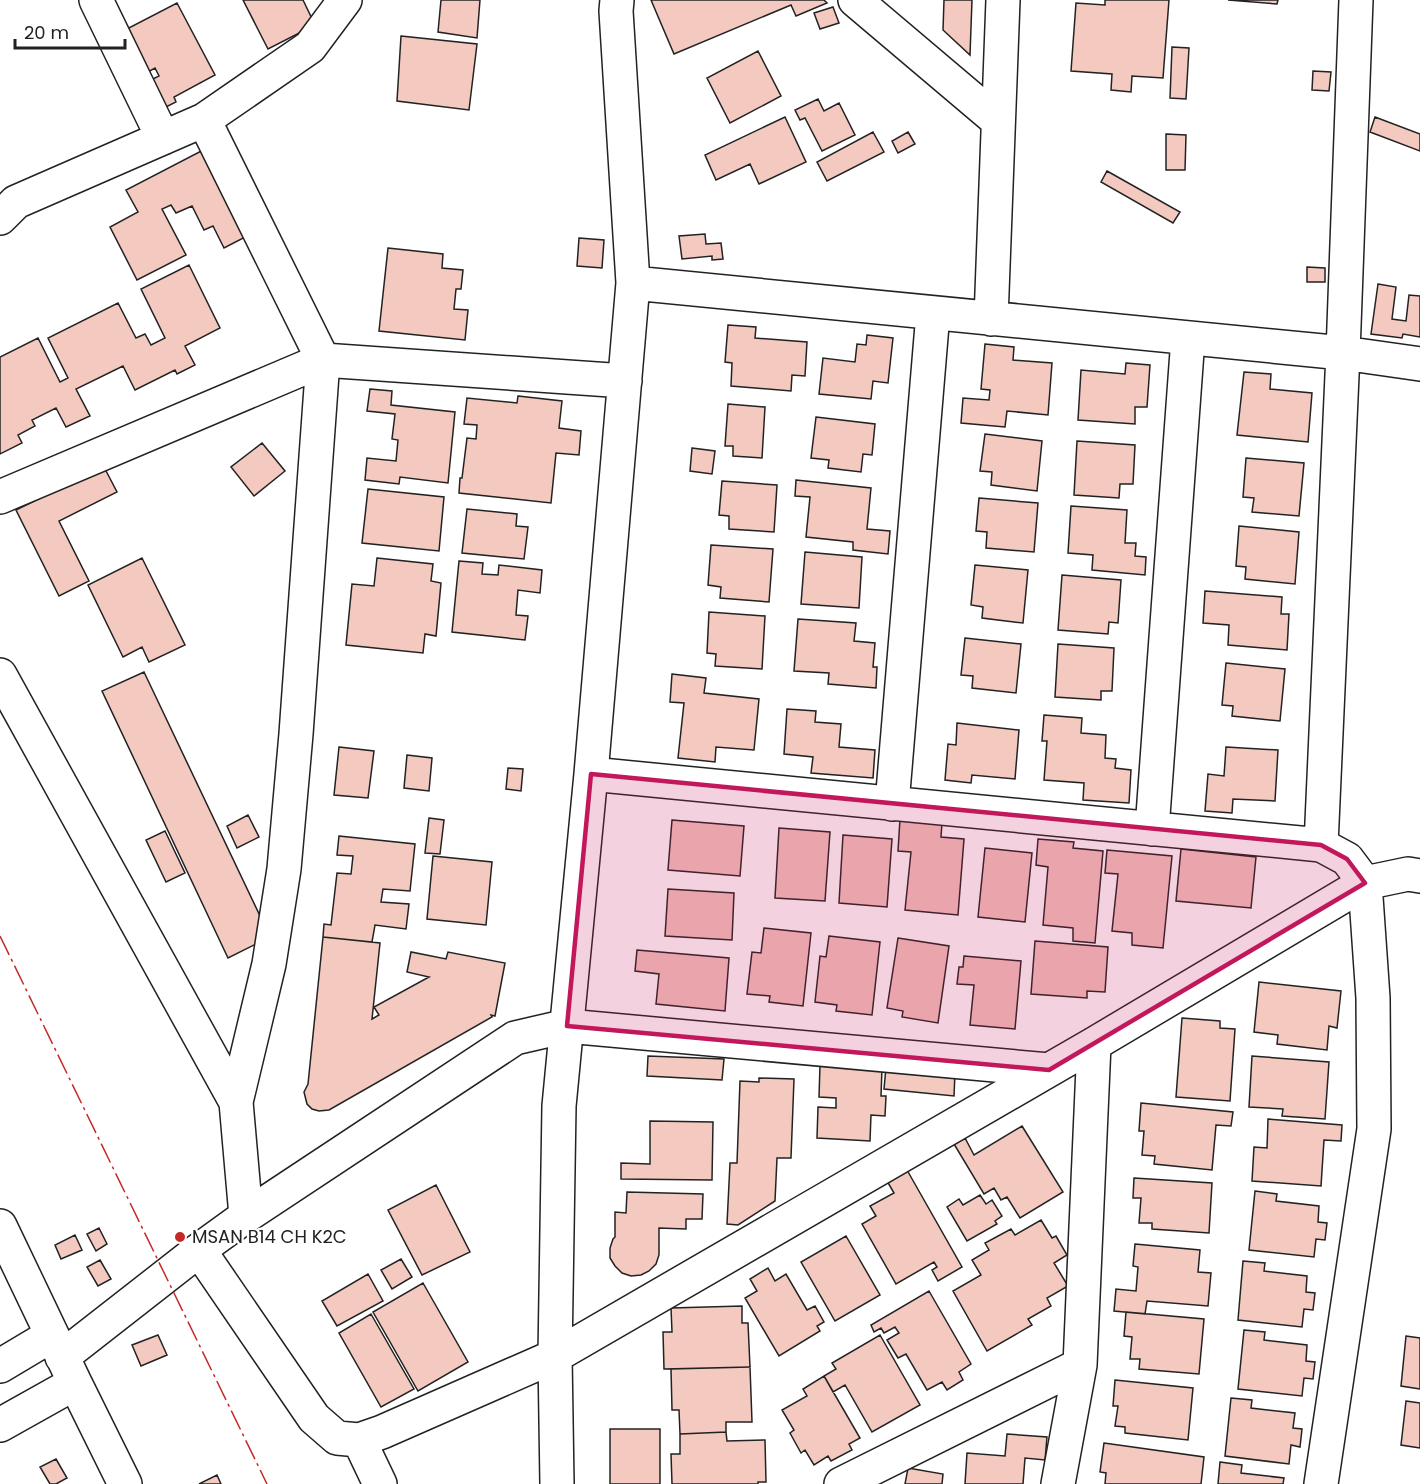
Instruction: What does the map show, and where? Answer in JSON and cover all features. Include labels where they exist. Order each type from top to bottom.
[{"type":"street","points":[[96,0],[163,138]]},
{"type":"street","points":[[0,218],[16,202],[204,120],[310,47],[345,0]]},
{"type":"street","points":[[557,1484],[555,1356],[559,1106],[591,774],[633,283],[617,0]]},
{"type":"street","points":[[855,0],[998,121]]},
{"type":"street","points":[[991,319],[1003,0]]},
{"type":"street","points":[[1321,845],[1356,0]]},
{"type":"street","points":[[204,120],[323,360],[284,869],[269,964],[236,1102],[246,1216]]},
{"type":"street","points":[[633,283],[1343,353],[1420,364]]},
{"type":"street","points":[[892,804],[933,313]]},
{"type":"street","points":[[1152,829],[1188,338]]},
{"type":"street","points":[[0,497],[323,360],[625,381]]},
{"type":"street","points":[[0,675],[236,1102]]},
{"type":"street","points":[[591,774],[1321,845],[1347,859],[1365,883],[1373,998],[1374,1129],[1321,1484]]},
{"type":"street","points":[[199,1250],[314,1418],[337,1438],[359,1440],[555,1356],[1094,1044],[1365,883],[1408,874],[1420,876]]},
{"type":"street","points":[[0,1425],[63,1358],[199,1250],[246,1216],[515,1038],[567,1026],[1049,1070]]},
{"type":"street","points":[[1058,1484],[1080,1365],[1094,1044]]},
{"type":"street","points":[[0,1226],[125,1484]]},
{"type":"street","points":[[0,1366],[63,1358]]},
{"type":"street","points":[[841,1484],[1080,1365]]},
{"type":"street","points":[[359,1440],[380,1484]]},
{"type":"highlighted area","points":[[591,774],[1321,845],[1347,859],[1365,883],[1049,1070],[567,1026]]},
{"type":"building","points":[[243,0],[303,0],[315,25],[268,49]]},
{"type":"building","points":[[441,0],[480,0],[477,38],[438,32]]},
{"type":"building","points":[[651,0],[824,0],[827,3],[796,16],[791,5],[674,54]]},
{"type":"building","points":[[944,0],[972,0],[970,55],[943,30]]},
{"type":"building","points":[[1105,0],[1169,0],[1163,78],[1132,76],[1131,92],[1111,90],[1112,74],[1071,71],[1076,3],[1105,5]]},
{"type":"building","points":[[1228,0],[1278,0],[1277,4]]},
{"type":"building","points":[[177,3],[215,75],[174,97],[176,102],[160,110],[145,83],[159,76],[155,68],[148,72],[121,32]]},
{"type":"building","points":[[833,7],[839,23],[820,29],[814,13]]},
{"type":"building","points":[[401,36],[477,44],[469,110],[397,101]]},
{"type":"building","points":[[1172,47],[1189,48],[1186,99],[1170,98]]},
{"type":"building","points":[[758,51],[781,96],[730,123],[707,78]]},
{"type":"building","points":[[1313,71],[1331,72],[1329,91],[1312,90]]},
{"type":"building","points":[[818,99],[824,111],[839,103],[855,135],[822,151],[805,118],[800,120],[795,110]]},
{"type":"building","points":[[785,117],[806,162],[759,184],[750,164],[716,180],[705,155]]},
{"type":"building","points":[[1375,117],[1420,134],[1420,151],[1370,132]]},
{"type":"building","points":[[873,132],[884,152],[827,181],[817,162]]},
{"type":"building","points":[[908,132],[915,144],[898,153],[892,141]]},
{"type":"building","points":[[1166,134],[1186,135],[1185,170],[1166,170]]},
{"type":"building","points":[[207,148],[255,232],[224,248],[213,226],[204,230],[192,206],[176,213],[171,205],[162,209],[186,255],[137,280],[110,227],[138,212],[126,190]]},
{"type":"building","points":[[1107,171],[1180,212],[1173,223],[1101,182]]},
{"type":"building","points":[[705,234],[706,244],[721,243],[723,259],[712,260],[712,256],[682,259],[679,236]]},
{"type":"building","points":[[579,238],[604,240],[602,268],[577,266]]},
{"type":"building","points":[[388,248],[443,254],[442,268],[463,270],[461,289],[456,289],[454,309],[468,310],[465,340],[379,331]]},
{"type":"building","points":[[189,265],[220,328],[185,346],[195,365],[177,374],[175,370],[135,390],[123,366],[76,389],[90,416],[66,427],[56,408],[32,420],[35,426],[18,435],[22,443],[0,454],[0,357],[38,338],[60,382],[68,378],[48,338],[118,303],[136,338],[145,334],[151,345],[165,338],[141,289]]},
{"type":"building","points":[[1307,267],[1325,268],[1325,282],[1307,282]]},
{"type":"building","points":[[1378,284],[1396,287],[1392,319],[1406,321],[1409,295],[1420,296],[1420,337],[1403,334],[1402,338],[1371,334]]},
{"type":"building","points":[[728,325],[756,327],[755,338],[807,342],[805,376],[792,375],[791,391],[731,386],[732,363],[725,362]]},
{"type":"building","points":[[867,335],[893,338],[888,383],[873,381],[871,399],[819,394],[823,358],[855,362],[857,344],[866,345]]},
{"type":"building","points":[[985,344],[1014,347],[1013,360],[1052,363],[1048,415],[1007,411],[1005,427],[961,423],[963,398],[989,400],[990,390],[981,389]]},
{"type":"building","points":[[1126,363],[1150,365],[1147,407],[1135,407],[1135,424],[1078,420],[1081,370],[1125,374]]},
{"type":"building","points":[[1244,372],[1271,374],[1270,389],[1312,393],[1308,442],[1237,435]]},
{"type":"building","points":[[370,389],[392,391],[391,405],[455,412],[448,483],[400,477],[399,484],[365,480],[367,458],[396,461],[398,440],[392,439],[395,414],[367,411]]},
{"type":"building","points":[[518,396],[562,401],[559,428],[581,431],[579,455],[556,453],[551,503],[459,493],[467,438],[476,439],[477,425],[464,424],[467,398],[517,403]]},
{"type":"building","points":[[728,404],[765,407],[762,458],[733,456],[733,446],[725,446]]},
{"type":"building","points":[[816,417],[875,424],[872,455],[863,454],[861,472],[828,468],[829,460],[811,458]]},
{"type":"building","points":[[985,434],[1042,441],[1037,491],[991,485],[992,472],[980,471]]},
{"type":"building","points":[[1077,441],[1135,445],[1133,484],[1120,484],[1119,498],[1074,495]]},
{"type":"building","points":[[262,443],[285,471],[254,496],[231,467]]},
{"type":"building","points":[[692,448],[715,451],[712,474],[690,471]]},
{"type":"building","points":[[1246,458],[1304,463],[1299,516],[1252,512],[1254,498],[1243,497]]},
{"type":"building","points":[[104,467],[117,492],[59,521],[89,581],[59,596],[16,510]]},
{"type":"building","points":[[796,480],[871,488],[867,529],[890,531],[888,554],[853,550],[853,542],[806,537],[810,497],[795,496]]},
{"type":"building","points":[[722,481],[777,485],[774,532],[729,529],[729,516],[719,515]]},
{"type":"building","points":[[368,489],[444,497],[439,551],[362,543]]},
{"type":"building","points":[[979,498],[1038,503],[1034,552],[986,548],[987,532],[976,531]]},
{"type":"building","points":[[1071,506],[1127,510],[1125,543],[1136,543],[1135,556],[1146,557],[1145,575],[1092,570],[1093,555],[1068,553]]},
{"type":"building","points":[[467,509],[517,514],[516,526],[528,527],[524,559],[462,553]]},
{"type":"building","points":[[1239,526],[1299,532],[1295,584],[1245,579],[1246,567],[1236,566]]},
{"type":"building","points":[[711,545],[773,549],[769,602],[720,598],[721,587],[708,585]]},
{"type":"building","points":[[805,552],[862,557],[859,608],[801,604]]},
{"type":"building","points":[[142,558],[185,645],[149,662],[142,647],[123,657],[88,585]]},
{"type":"building","points":[[377,558],[433,564],[431,581],[441,583],[436,636],[425,634],[423,653],[346,645],[352,584],[374,586]]},
{"type":"building","points":[[459,561],[483,563],[482,574],[498,575],[499,565],[542,570],[540,593],[518,590],[516,615],[528,616],[525,640],[452,632]]},
{"type":"building","points":[[975,565],[1028,570],[1023,623],[982,618],[983,607],[971,605]]},
{"type":"building","points":[[1062,575],[1121,580],[1118,623],[1109,622],[1108,634],[1058,630]]},
{"type":"building","points":[[1205,591],[1282,597],[1281,614],[1289,614],[1287,650],[1228,645],[1229,625],[1203,623]]},
{"type":"building","points":[[709,612],[765,616],[762,669],[715,666],[716,654],[707,653]]},
{"type":"building","points":[[798,619],[856,623],[854,641],[875,643],[873,667],[877,667],[876,688],[828,684],[829,673],[794,671]]},
{"type":"building","points":[[965,638],[1021,644],[1016,693],[972,688],[973,676],[961,675]]},
{"type":"building","points":[[1058,644],[1114,648],[1112,691],[1101,691],[1101,700],[1055,697]]},
{"type":"building","points":[[1226,663],[1285,669],[1280,721],[1232,716],[1233,706],[1222,705]]},
{"type":"building","points":[[144,672],[270,937],[228,958],[102,691]]},
{"type":"building","points":[[672,674],[706,678],[704,693],[759,699],[754,750],[716,747],[715,762],[678,758],[684,703],[670,702]]},
{"type":"building","points":[[787,709],[816,711],[815,722],[841,724],[839,747],[875,750],[873,778],[811,773],[813,757],[784,754]]},
{"type":"building","points":[[1044,715],[1082,718],[1081,733],[1106,735],[1105,758],[1116,759],[1115,768],[1131,770],[1129,803],[1083,800],[1084,783],[1044,780],[1047,741],[1042,741]]},
{"type":"building","points":[[957,723],[1019,730],[1015,779],[972,775],[971,783],[945,780],[948,744],[956,745]]},
{"type":"building","points":[[339,747],[374,751],[368,798],[334,795]]},
{"type":"building","points":[[1226,747],[1278,750],[1275,801],[1233,799],[1232,813],[1205,811],[1208,774],[1224,776]]},
{"type":"building","points":[[407,755],[432,758],[429,791],[404,788]]},
{"type":"building","points":[[508,768],[523,769],[521,791],[506,789]]},
{"type":"building","points":[[248,815],[259,837],[237,848],[227,826]]},
{"type":"building","points":[[429,818],[444,820],[440,854],[425,853]]},
{"type":"building","points":[[900,819],[942,823],[941,837],[964,839],[958,915],[905,910],[911,852],[898,851]]},
{"type":"building","points":[[672,820],[744,826],[740,876],[668,870]]},
{"type":"building","points":[[779,828],[830,832],[825,901],[775,898]]},
{"type":"building","points":[[165,831],[185,873],[166,882],[146,840]]},
{"type":"building","points":[[843,835],[892,839],[887,907],[839,903]]},
{"type":"building","points":[[339,836],[415,844],[410,891],[383,889],[381,902],[409,904],[406,929],[375,925],[372,942],[323,937],[324,924],[331,925],[337,873],[351,874],[353,856],[337,855]]},
{"type":"building","points":[[1038,839],[1074,842],[1073,848],[1103,851],[1095,943],[1073,941],[1073,928],[1043,925],[1048,867],[1036,865]]},
{"type":"building","points":[[985,848],[1032,853],[1025,922],[978,917]]},
{"type":"building","points":[[1181,849],[1256,857],[1251,908],[1176,901]]},
{"type":"building","points":[[1107,850],[1172,856],[1163,948],[1132,945],[1132,933],[1112,931],[1118,874],[1105,873]]},
{"type":"building","points":[[433,856],[492,862],[486,925],[427,919]]},
{"type":"building","points":[[668,889],[734,893],[732,940],[665,936]]},
{"type":"building","points":[[764,928],[811,933],[803,1006],[769,1002],[770,996],[747,994],[752,952],[761,953]]},
{"type":"building","points":[[829,936],[880,942],[872,1015],[836,1011],[837,1005],[815,1002],[820,956],[826,957]]},
{"type":"building","points":[[323,937],[380,943],[372,1019],[379,1015],[374,1007],[429,977],[407,972],[411,952],[446,959],[448,952],[505,963],[495,1016],[491,1015],[492,1017],[329,1110],[312,1109],[307,1104],[304,1092],[308,1084]]},
{"type":"building","points":[[898,938],[949,946],[938,1023],[902,1017],[903,1011],[887,1008]]},
{"type":"building","points":[[1035,941],[1108,947],[1105,992],[1087,991],[1087,998],[1031,994]]},
{"type":"building","points":[[637,950],[729,958],[725,1011],[656,1004],[659,974],[635,971]]},
{"type":"building","points":[[964,956],[1021,961],[1015,1029],[970,1025],[974,985],[957,984],[959,967],[963,967]]},
{"type":"building","points":[[1259,982],[1341,991],[1337,1028],[1329,1026],[1327,1050],[1277,1044],[1278,1035],[1254,1032]]},
{"type":"building","points":[[1182,1018],[1220,1021],[1220,1028],[1235,1029],[1230,1101],[1176,1097]]},
{"type":"building","points":[[648,1056],[724,1059],[722,1080],[647,1076]]},
{"type":"building","points":[[1252,1056],[1329,1062],[1325,1119],[1282,1116],[1283,1109],[1249,1107]]},
{"type":"building","points":[[820,1065],[882,1068],[881,1096],[886,1096],[885,1116],[871,1115],[870,1141],[817,1138],[818,1107],[836,1108],[836,1098],[819,1097]]},
{"type":"building","points":[[886,1067],[955,1073],[954,1096],[884,1089]]},
{"type":"building","points":[[759,1078],[794,1079],[791,1158],[777,1158],[775,1201],[738,1225],[727,1224],[730,1163],[737,1163],[740,1081],[759,1082]]},
{"type":"building","points":[[1141,1103],[1233,1112],[1231,1126],[1216,1125],[1212,1170],[1154,1164],[1155,1156],[1142,1155],[1144,1131],[1139,1131]]},
{"type":"building","points":[[1268,1119],[1342,1125],[1341,1141],[1324,1140],[1321,1186],[1252,1181],[1254,1147],[1267,1148]]},
{"type":"building","points":[[650,1121],[713,1122],[712,1180],[621,1179],[621,1163],[650,1164]]},
{"type":"building","points":[[1022,1126],[1063,1192],[1020,1218],[1007,1197],[1001,1200],[994,1188],[984,1194],[954,1144],[965,1138],[974,1155]]},
{"type":"building","points":[[907,1170],[962,1267],[938,1281],[932,1270],[937,1267],[934,1262],[896,1284],[862,1224],[876,1216],[870,1206],[894,1193],[887,1181]]},
{"type":"building","points":[[1134,1178],[1212,1183],[1209,1233],[1152,1229],[1152,1223],[1139,1223],[1141,1198],[1133,1198]]},
{"type":"building","points":[[436,1185],[470,1252],[422,1275],[388,1210]]},
{"type":"building","points":[[1255,1191],[1277,1194],[1276,1201],[1319,1206],[1318,1222],[1327,1223],[1325,1240],[1316,1239],[1314,1257],[1249,1250]]},
{"type":"building","points":[[627,1192],[703,1194],[702,1219],[686,1219],[686,1229],[659,1228],[659,1255],[656,1264],[641,1275],[631,1276],[622,1273],[610,1258],[610,1248],[615,1237],[615,1212],[626,1213]]},
{"type":"building","points":[[980,1195],[986,1204],[992,1200],[1002,1216],[995,1221],[997,1224],[967,1241],[947,1207],[959,1199],[963,1205]]},
{"type":"building","points":[[1041,1220],[1052,1238],[1056,1236],[1067,1255],[1054,1263],[1068,1286],[1047,1298],[1051,1306],[1028,1319],[1032,1325],[987,1351],[953,1291],[981,1275],[972,1260],[989,1250],[985,1243],[1011,1229],[1015,1235]]},
{"type":"building","points":[[99,1228],[107,1244],[96,1251],[87,1234]]},
{"type":"building","points":[[75,1235],[82,1250],[61,1259],[55,1245]]},
{"type":"building","points":[[846,1236],[880,1295],[835,1321],[801,1262]]},
{"type":"building","points":[[1135,1244],[1200,1250],[1198,1272],[1211,1273],[1208,1306],[1147,1301],[1145,1314],[1114,1311],[1116,1289],[1136,1291],[1138,1267],[1133,1266]]},
{"type":"building","points":[[401,1259],[412,1277],[392,1289],[381,1270]]},
{"type":"building","points":[[100,1260],[111,1279],[98,1286],[87,1267]]},
{"type":"building","points":[[1243,1261],[1265,1263],[1264,1271],[1307,1276],[1306,1292],[1315,1293],[1313,1310],[1304,1309],[1302,1327],[1238,1320]]},
{"type":"building","points":[[768,1268],[775,1281],[786,1274],[807,1310],[815,1306],[824,1322],[817,1326],[820,1331],[779,1356],[745,1298],[757,1291],[750,1279]]},
{"type":"building","points":[[368,1274],[383,1301],[337,1326],[322,1301]]},
{"type":"building","points":[[423,1283],[468,1362],[418,1391],[373,1312]]},
{"type":"building","points":[[929,1291],[971,1364],[959,1372],[963,1380],[947,1390],[942,1382],[927,1390],[906,1354],[898,1358],[887,1340],[899,1333],[895,1327],[884,1333],[881,1328],[874,1332],[871,1325]]},
{"type":"building","points":[[742,1306],[742,1323],[748,1323],[750,1367],[664,1369],[663,1332],[672,1332],[671,1308]]},
{"type":"building","points":[[1126,1312],[1204,1319],[1199,1374],[1139,1369],[1140,1359],[1130,1359],[1132,1337],[1124,1336]]},
{"type":"building","points":[[371,1314],[414,1389],[381,1407],[339,1333]]},
{"type":"building","points":[[1244,1330],[1265,1332],[1264,1340],[1307,1345],[1306,1361],[1315,1362],[1313,1379],[1304,1378],[1302,1396],[1238,1389]]},
{"type":"building","points":[[158,1335],[167,1355],[141,1366],[132,1345]]},
{"type":"building","points":[[880,1335],[920,1405],[872,1432],[845,1385],[833,1392],[824,1376],[836,1369],[832,1363]]},
{"type":"building","points":[[1406,1336],[1420,1338],[1420,1389],[1401,1386]]},
{"type":"building","points":[[750,1367],[752,1422],[726,1422],[726,1432],[680,1434],[679,1410],[672,1410],[671,1369]]},
{"type":"building","points":[[824,1376],[860,1438],[849,1444],[852,1450],[831,1461],[828,1456],[814,1465],[805,1450],[801,1453],[790,1433],[794,1430],[782,1410],[807,1396],[803,1389]]},
{"type":"building","points":[[1115,1380],[1193,1388],[1188,1440],[1125,1433],[1125,1427],[1115,1426],[1118,1406],[1113,1406]]},
{"type":"building","points":[[1231,1398],[1252,1400],[1251,1408],[1295,1413],[1293,1428],[1302,1429],[1300,1447],[1291,1445],[1289,1464],[1225,1456]]},
{"type":"building","points":[[1406,1401],[1420,1403],[1420,1448],[1401,1445]]},
{"type":"building","points":[[610,1429],[660,1429],[660,1484],[610,1484]]},
{"type":"building","points":[[726,1432],[727,1441],[765,1440],[766,1482],[758,1482],[758,1484],[672,1484],[671,1454],[680,1454],[680,1434]]},
{"type":"building","points":[[1007,1434],[1047,1437],[1045,1460],[1025,1458],[1023,1484],[965,1484],[967,1453],[1005,1456]]},
{"type":"building","points":[[1104,1443],[1204,1457],[1201,1484],[1105,1484],[1106,1473],[1100,1472]]},
{"type":"building","points":[[56,1459],[67,1478],[56,1484],[50,1484],[40,1467]]},
{"type":"building","points":[[1220,1462],[1242,1465],[1241,1473],[1284,1478],[1283,1484],[1218,1484]]},
{"type":"building","points":[[908,1468],[943,1474],[942,1484],[905,1484]]},
{"type":"building","points":[[217,1475],[221,1484],[199,1484]]},
{"type":"power","points":[[0,936],[267,1484]]},
{"type":"place","name":"MSAN B14 CH K2C","points":[[180,1237]]}]
